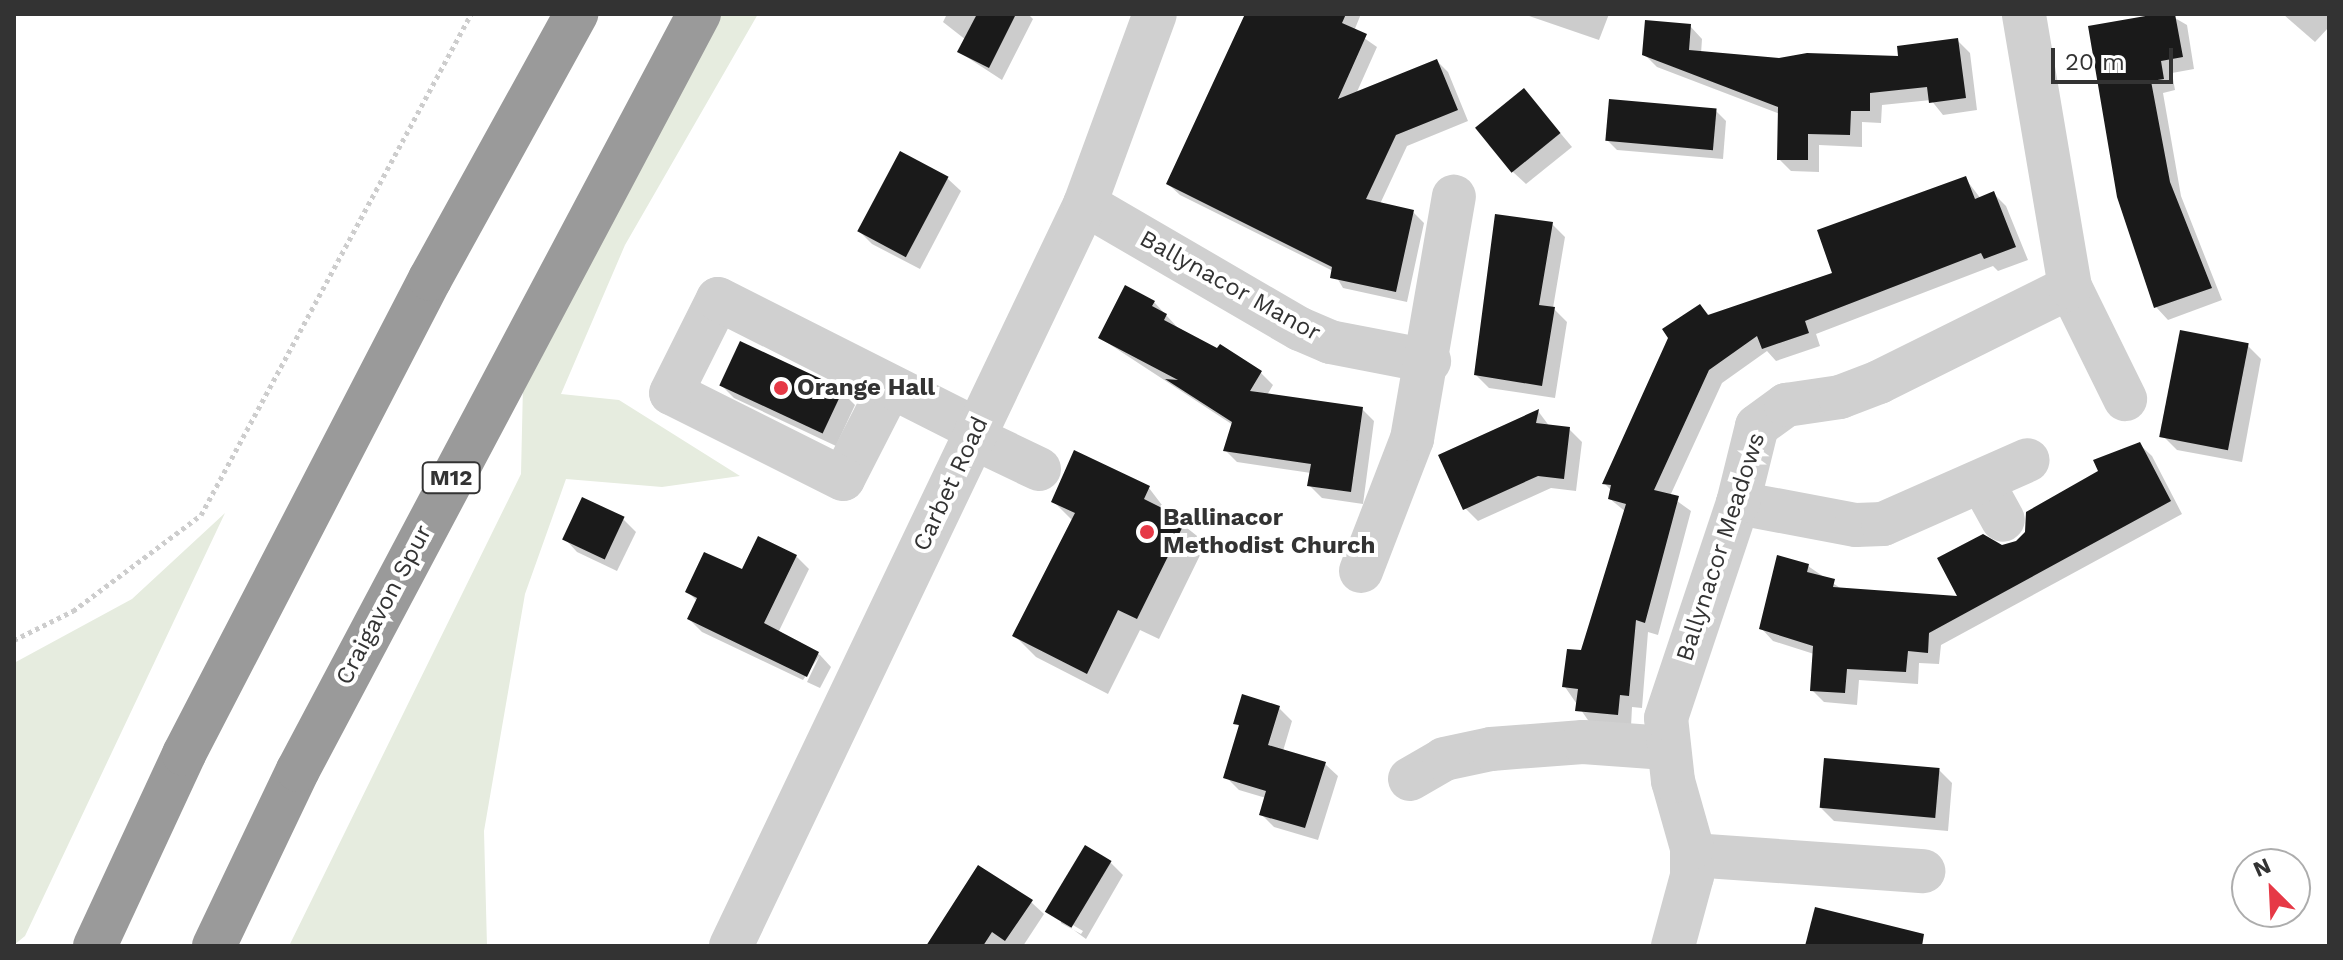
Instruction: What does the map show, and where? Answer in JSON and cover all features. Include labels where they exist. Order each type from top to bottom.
[{"type":"highway","points":[[95,946],[184,754],[430,279],[576,14]]},
{"type":"highway","name":"Craigavon Spur","points":[[214,946],[298,770],[699,14]]},
{"type":"street","name":"Carbet Road","points":[[731,946],[1085,204],[1155,14]]},
{"type":"street","points":[[2024,14],[2070,287],[2125,399]]},
{"type":"street","points":[[1361,571],[1412,439],[1429,361],[1454,197]]},
{"type":"street","name":"Ballynacor Manor","points":[[1085,204],[1300,329],[1330,342],[1429,361]]},
{"type":"street","name":"Ballynacor Meadows","points":[[1673,946],[1692,855],[1666,748],[1666,718],[1738,503],[1757,426],[1769,412],[1840,397],[1879,382],[2070,287]]},
{"type":"street","points":[[890,387],[843,479],[671,393],[718,299],[890,387],[1039,469]]},
{"type":"street","points":[[1738,503],[1856,525],[1883,524],[2028,460]]},
{"type":"street","points":[[1982,482],[2003,520]]},
{"type":"street","points":[[1410,779],[1444,759],[1491,749],[1583,742],[1666,748]]},
{"type":"street","points":[[1692,855],[1923,871]]},
{"type":"path","points":[[14,640],[73,611],[201,515],[471,14]]},
{"type":"shaded area","points":[[718,14],[758,14],[625,245],[561,394],[619,400],[740,476],[662,487],[566,479],[525,594],[484,831],[487,946],[289,946],[521,474],[523,385]]},
{"type":"shaded area","points":[[225,513],[25,936],[14,945],[14,663],[132,599]]},
{"type":"building","points":[[977,14],[1016,14],[989,68],[957,52]]},
{"type":"building","points":[[1245,14],[1346,14],[1342,23],[1367,34],[1338,99],[1437,59],[1458,110],[1396,135],[1366,199],[1414,210],[1396,292],[1330,278],[1332,267],[1166,184]]},
{"type":"building","points":[[2157,14],[2175,14],[2183,57],[2161,61],[2164,79],[2151,81],[2170,182],[2212,288],[2154,308],[2117,197],[2088,26]]},
{"type":"building","points":[[1645,20],[1691,24],[1689,50],[1779,58],[1807,53],[1898,56],[1897,46],[1958,38],[1966,98],[1929,103],[1927,87],[1870,93],[1870,111],[1851,111],[1850,135],[1808,134],[1808,160],[1777,160],[1778,107],[1642,55]]},
{"type":"building","points":[[1524,88],[1561,133],[1512,173],[1475,128]]},
{"type":"building","points":[[1609,99],[1717,108],[1713,150],[1605,141]]},
{"type":"building","points":[[900,151],[949,177],[906,257],[857,231]]},
{"type":"building","points":[[1966,176],[1975,199],[1994,191],[2016,247],[1984,259],[1981,253],[1805,321],[1809,333],[1762,349],[1757,336],[1709,370],[1654,490],[1679,496],[1645,623],[1636,620],[1629,696],[1620,695],[1618,715],[1575,711],[1578,689],[1562,687],[1567,649],[1581,650],[1626,504],[1608,499],[1611,485],[1602,484],[1668,338],[1662,329],[1700,304],[1708,315],[1832,273],[1817,230]]},
{"type":"building","points":[[1495,214],[1553,222],[1539,305],[1555,307],[1542,386],[1474,375]]},
{"type":"building","points":[[1125,285],[1155,301],[1152,306],[1167,314],[1164,320],[1217,348],[1220,344],[1262,371],[1250,391],[1363,407],[1351,492],[1307,486],[1311,464],[1223,451],[1232,422],[1165,379],[1178,380],[1098,338]]},
{"type":"building","points":[[2180,330],[2249,343],[2228,450],[2159,437]]},
{"type":"building","name":"Orange Hall","points":[[740,341],[843,389],[823,434],[719,385]]},
{"type":"building","points":[[1539,409],[1536,423],[1570,427],[1564,479],[1538,476],[1463,510],[1438,455]]},
{"type":"building","points":[[2140,442],[2171,501],[1929,633],[1928,653],[1908,651],[1906,672],[1847,669],[1845,693],[1810,691],[1813,646],[1759,629],[1777,555],[1809,564],[1807,572],[1835,579],[1833,587],[1957,596],[1937,558],[1983,534],[2002,545],[2016,541],[2025,532],[2026,512],[2098,471],[2093,460]]},
{"type":"building","name":"Ballinacor Methodist Church","points":[[1074,450],[1150,486],[1144,499],[1186,520],[1137,619],[1118,610],[1087,674],[1012,636],[1075,513],[1051,502]]},
{"type":"building","points":[[582,497],[625,517],[605,559],[562,540]]},
{"type":"building","points":[[758,536],[797,555],[764,623],[819,652],[807,677],[687,619],[697,598],[685,592],[704,552],[742,569]]},
{"type":"building","points":[[1242,694],[1280,706],[1268,745],[1326,762],[1305,828],[1259,815],[1266,791],[1223,778],[1239,725],[1233,724]]},
{"type":"building","points":[[1824,758],[1940,768],[1935,818],[1820,808]]},
{"type":"building","points":[[1085,845],[1112,861],[1071,928],[1045,912]]},
{"type":"building","points":[[978,865],[1033,900],[1005,941],[992,932],[983,946],[926,946]]},
{"type":"building","points":[[1815,907],[1924,934],[1922,946],[1805,946]]},
{"type":"place","name":"Orange Hall","points":[[781,388]]},
{"type":"place","name":"Ballinacor Methodist Church","points":[[1147,532]]}]
